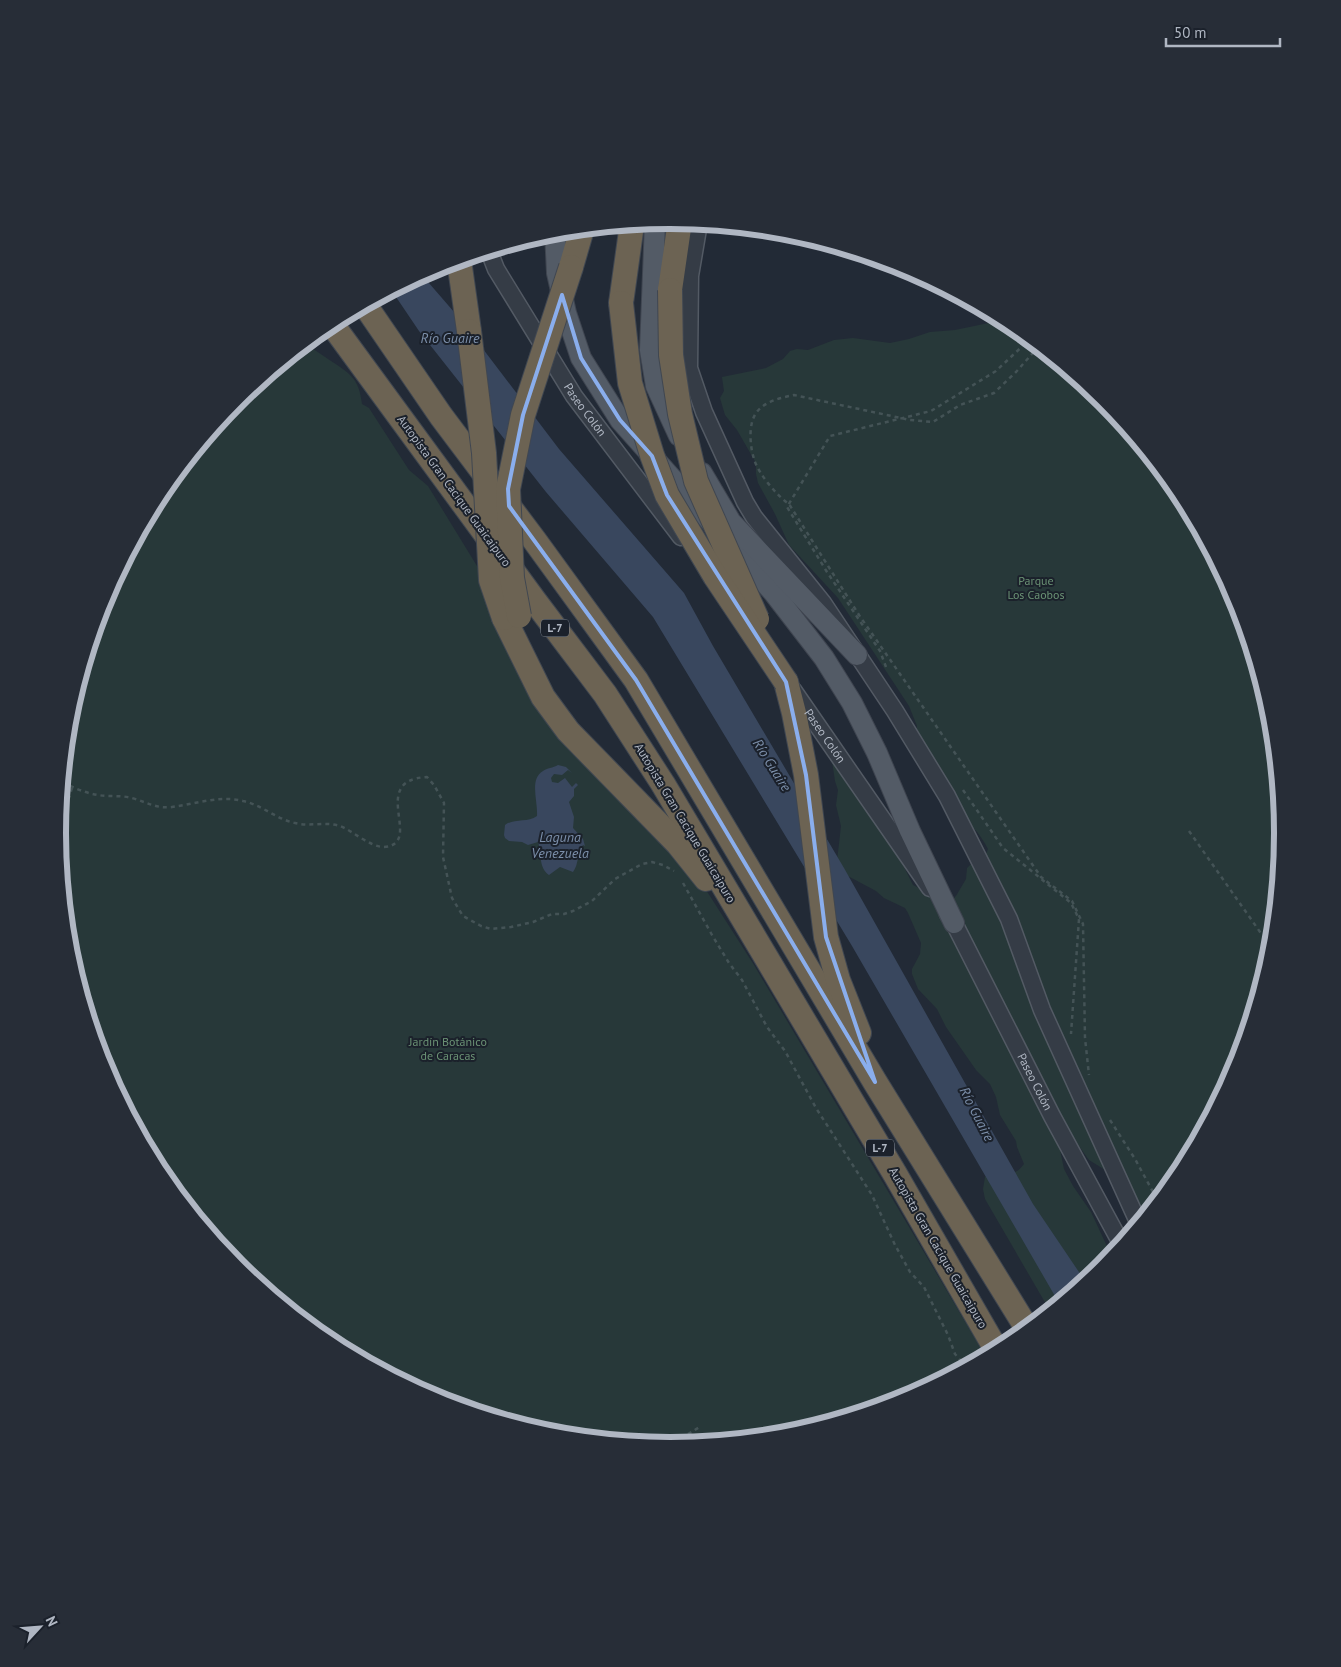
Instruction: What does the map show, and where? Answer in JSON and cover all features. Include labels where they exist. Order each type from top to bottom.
[{"type":"highway","points":[[679,229],[670,290],[671,355],[680,414],[696,480],[786,682],[806,775],[826,937],[836,972],[864,1045],[875,1082]]},
{"type":"highway","points":[[631,231],[621,303],[630,383],[652,455],[667,495],[715,576],[786,682]]},
{"type":"highway","points":[[511,617],[512,578],[508,489],[523,415],[580,236]]},
{"type":"highway","points":[[460,267],[484,453],[491,580],[511,617],[543,696],[568,731],[678,844],[760,947]]},
{"type":"highway","name":"L-7","points":[[368,310],[441,416],[636,680],[875,1082],[1024,1323]]},
{"type":"highway","name":"Autopista Gran Cacique Guaicaipuro","points":[[336,330],[604,694],[663,784],[895,1174],[993,1344]]},
{"type":"main road","points":[[655,230],[650,350],[656,386],[674,427],[731,522],[857,655]]},
{"type":"main road","points":[[556,241],[559,281],[566,313],[581,358],[620,420],[773,592],[824,658],[852,703],[877,753],[910,831],[954,923]]},
{"type":"street","points":[[698,230],[690,276],[690,368],[704,412],[745,502],[754,517],[823,603],[896,711],[947,796],[1009,919],[1042,1010],[1136,1218]]},
{"type":"street","name":"Paseo Colón","points":[[491,257],[496,269],[574,396],[752,631],[954,923],[1052,1116],[1119,1239]]},
{"type":"path","points":[[889,675],[880,651],[822,564],[787,507],[830,436],[931,411],[996,371],[1024,344]]},
{"type":"path","points":[[1034,351],[994,393],[960,405],[933,422],[898,418],[794,395],[778,398],[766,404],[756,414],[751,429],[751,440],[754,459],[763,475],[781,499],[789,504],[859,615],[1041,877],[1072,901],[1084,924],[1085,1038],[1090,1076]]},
{"type":"path","points":[[69,786],[98,795],[131,798],[162,808],[215,800],[236,799],[256,805],[273,816],[293,823],[304,825],[336,824],[355,832],[373,844],[384,847],[394,843],[400,834],[399,812],[396,801],[399,791],[406,782],[416,778],[427,778],[434,785],[444,803],[442,857],[452,898],[463,916],[472,922],[491,929],[518,925],[552,914],[564,914],[573,911],[592,902],[620,876],[642,864],[652,862],[663,865],[680,876]]},
{"type":"path","points":[[961,786],[1003,848],[1071,902],[1079,920],[1071,1038]]},
{"type":"path","points":[[68,799],[72,788]]},
{"type":"path","points":[[1273,803],[1272,815],[1275,828]]},
{"type":"path","points":[[1188,831],[1265,939]]},
{"type":"path","points":[[682,881],[712,935],[742,980],[766,1027],[785,1051],[816,1108],[872,1195],[897,1250],[910,1272],[924,1287],[946,1330],[955,1354],[962,1363]]},
{"type":"path","points":[[1107,1116],[1154,1195]]},
{"type":"path","points":[[681,1437],[702,1426]]},
{"type":"highlighted area","points":[[562,295],[581,358],[620,420],[652,456],[667,495],[786,682],[806,775],[826,937],[875,1082],[636,680],[509,506],[508,489],[523,415]]},
{"type":"green space","name":"Parque Los Caobos","points":[[992,322],[1006,331],[1069,379],[1098,406],[1150,466],[1194,531],[1229,602],[1243,639],[1254,677],[1270,755],[1275,833],[1270,912],[1254,990],[1243,1028],[1229,1065],[1194,1136],[1173,1169],[1140,1213],[1110,1173],[1089,1160],[1071,1135],[1058,1140],[1064,1169],[1091,1212],[1109,1250],[1069,1288],[1047,1306],[985,1199],[983,1189],[985,1177],[1011,1174],[1024,1164],[1016,1141],[1000,1115],[996,1097],[990,1084],[976,1070],[946,1027],[937,1009],[918,989],[912,969],[920,954],[921,943],[905,908],[884,898],[876,891],[846,875],[837,861],[841,826],[836,805],[838,790],[832,761],[836,758],[881,821],[913,885],[949,903],[956,896],[966,879],[967,868],[986,854],[988,849],[975,829],[963,821],[947,817],[945,783],[939,766],[930,759],[916,736],[917,726],[909,706],[838,598],[789,545],[758,483],[756,463],[737,430],[725,415],[720,398],[724,391],[722,377],[766,368],[783,359],[790,351],[797,349],[808,350],[834,340],[853,338],[890,343],[930,332],[955,330]]},
{"type":"green space","name":"Jardín Botánico de Caracas","points":[[311,348],[342,368],[352,377],[361,395],[362,404],[369,408],[409,470],[428,486],[477,566],[492,598],[523,679],[672,846],[708,893],[754,965],[982,1351],[902,1392],[865,1406],[788,1426],[749,1433],[710,1436],[670,1438],[592,1433],[514,1417],[476,1406],[439,1392],[368,1357],[335,1336],[272,1288],[243,1261],[191,1201],[147,1136],[129,1101],[112,1065],[98,1028],[87,990],[71,912],[68,873],[66,833],[71,755],[87,677],[98,639],[112,602],[147,531],[191,466],[216,435],[272,379],[303,354]]},
{"type":"water","name":"Río Guaire","points":[[427,281],[461,320],[559,449],[684,593],[713,646],[844,868],[1033,1204],[1082,1276],[1056,1298],[852,946],[653,617],[546,492],[419,331],[395,296]]},
{"type":"water","name":"Laguna Venezuela","points":[[558,765],[566,767],[572,773],[568,770],[562,775],[554,774],[551,778],[552,782],[558,783],[565,778],[572,787],[576,783],[578,785],[574,789],[574,796],[569,802],[574,817],[573,828],[583,839],[585,846],[583,845],[581,848],[573,872],[560,867],[549,875],[543,868],[538,842],[528,845],[522,842],[509,841],[504,835],[505,825],[537,816],[536,779],[546,769]]}]
